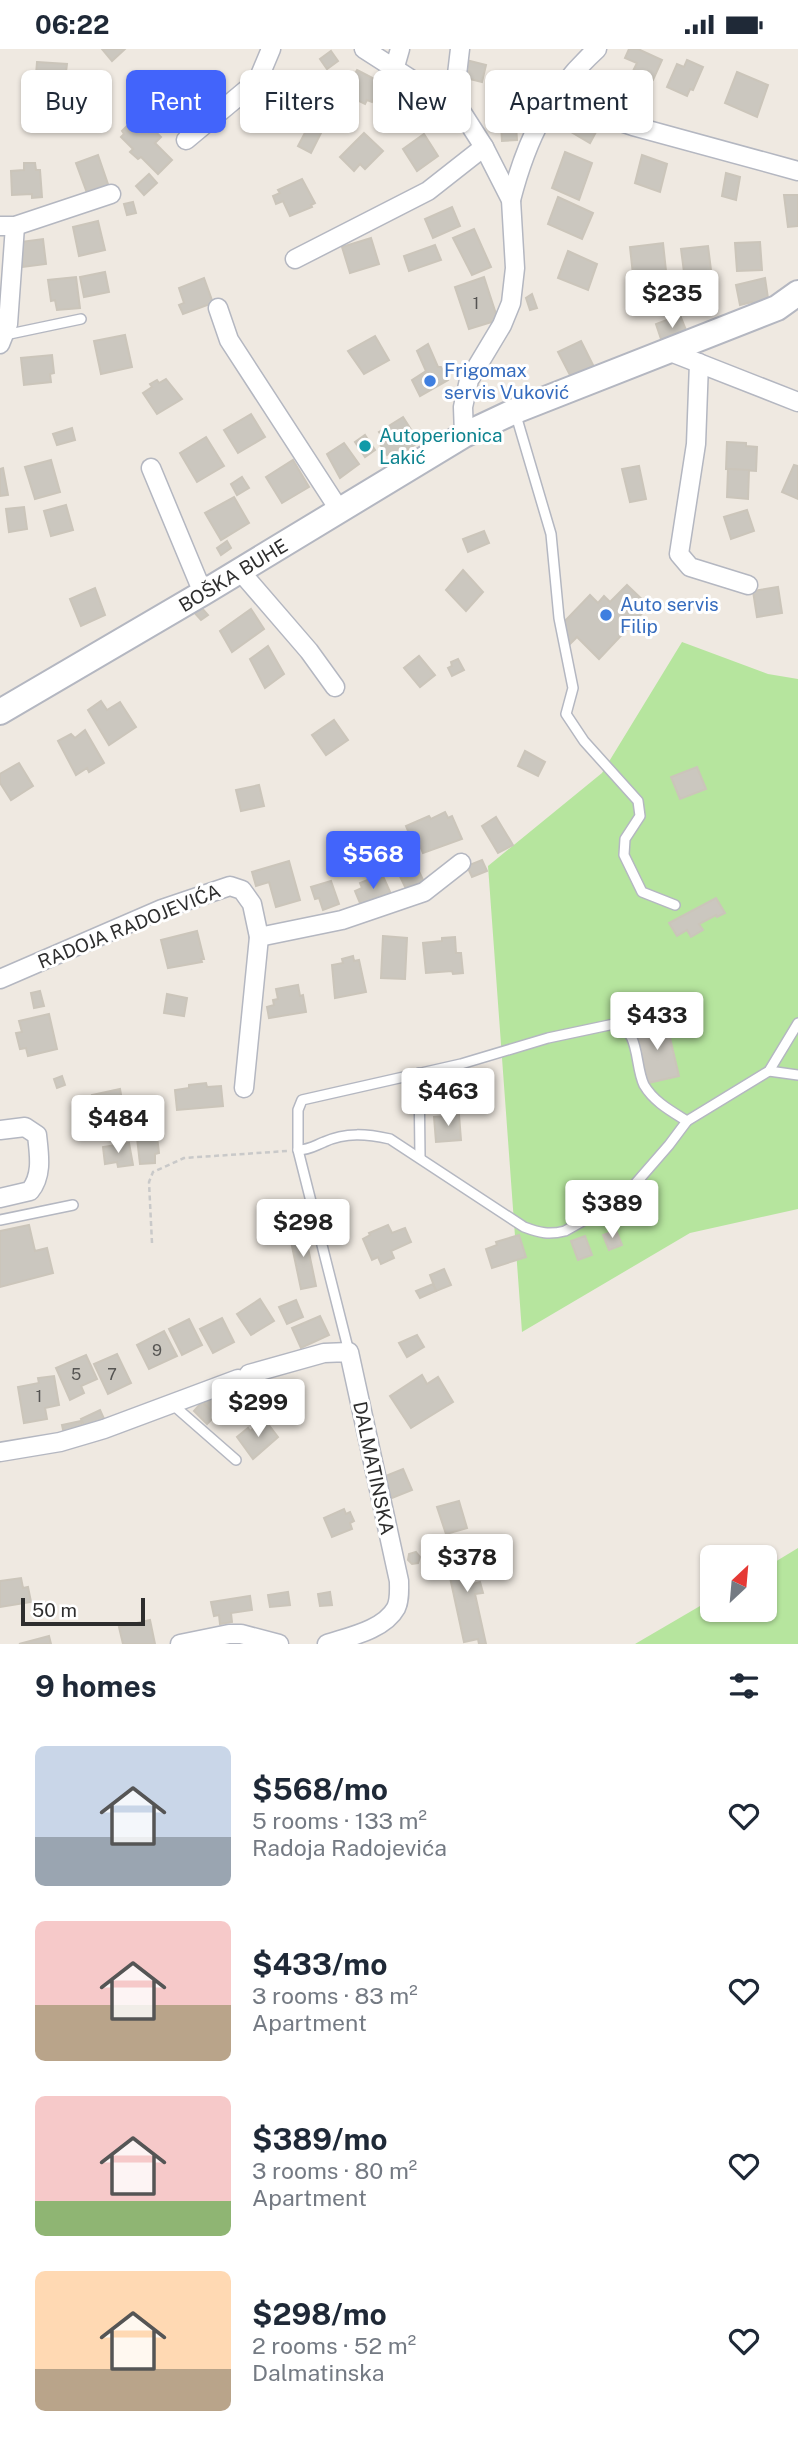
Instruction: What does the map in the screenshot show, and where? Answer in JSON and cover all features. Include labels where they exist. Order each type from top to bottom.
[{"type":"street","points":[[186,139],[258,79],[271,49]]},
{"type":"street","points":[[363,49],[394,70],[400,49]]},
{"type":"street","points":[[458,70],[460,49]]},
{"type":"street","points":[[574,70],[597,49]]},
{"type":"street","points":[[471,127],[511,200]]},
{"type":"street","points":[[653,131],[798,171]]},
{"type":"street","points":[[464,435],[463,407],[469,380],[502,325],[511,303],[515,268],[511,200],[521,162],[533,133]]},
{"type":"street","points":[[295,260],[428,191],[484,147]]},
{"type":"street","points":[[3,340],[7,226],[111,194]]},
{"type":"street","name":"BOŠKA BUHE","points":[[0,712],[464,435],[515,411],[777,308],[798,293]]},
{"type":"street","points":[[218,308],[229,340],[340,511]]},
{"type":"street","points":[[668,351],[798,402]]},
{"type":"street","points":[[699,363],[696,445],[679,554],[685,563],[695,569],[748,585]]},
{"type":"street","points":[[151,468],[203,593]]},
{"type":"street","points":[[240,571],[309,651],[335,687]]},
{"type":"street","points":[[244,1088],[259,937],[342,921],[424,893],[461,863]]},
{"type":"street","name":"RADOJA RADOJEVIĆA","points":[[0,979],[162,909],[230,886],[242,890],[252,904],[259,937]]},
{"type":"street","points":[[0,1130],[25,1127],[37,1135],[39,1156],[37,1180],[30,1191],[0,1198]]},
{"type":"street","points":[[0,1452],[82,1436],[244,1376],[305,1357],[335,1351],[349,1352]]},
{"type":"street","name":"DALMATINSKA","points":[[327,1644],[375,1626],[388,1618],[396,1608],[399,1597],[399,1581],[349,1352]]},
{"type":"street","points":[[180,1644],[229,1634],[241,1634],[279,1644]]},
{"type":"lane","points":[[3,340],[80,319]]},
{"type":"lane","points":[[515,411],[551,534],[559,618],[573,688],[566,714],[584,741],[638,801],[640,816],[625,839],[624,855],[642,892],[675,905]]},
{"type":"lane","points":[[298,1150],[312,1149],[325,1141],[365,1133],[390,1139],[524,1227],[543,1234],[557,1233],[622,1199],[687,1121],[769,1071],[798,1023]]},
{"type":"lane","points":[[349,1352],[298,1150],[298,1110],[302,1100],[461,1064],[548,1038],[614,1024],[622,1026],[630,1033],[644,1084],[659,1104],[687,1121]]},
{"type":"lane","points":[[769,1071],[798,1075]]},
{"type":"lane","points":[[419,1073],[420,1157]]},
{"type":"lane","points":[[0,1220],[73,1205]]},
{"type":"lane","points":[[172,1404],[236,1460]]},
{"type":"path","points":[[152,1243],[149,1182],[153,1172],[184,1159],[298,1150]]},
{"type":"green space","points":[[682,642],[768,674],[798,679],[798,1209],[690,1233],[522,1332],[488,866],[602,773]]},
{"type":"green space","points":[[798,1548],[798,1644],[635,1644],[700,1606],[700,1622],[777,1622],[777,1561]]},
{"type":"building","points":[[102,49],[125,49],[112,61]]},
{"type":"building","points":[[629,49],[638,49],[662,60],[653,80],[653,70],[634,70],[637,63],[625,58]]},
{"type":"building","points":[[331,51],[338,61],[327,69],[320,59]]},
{"type":"building","points":[[466,60],[486,65],[482,82],[471,79],[471,70],[464,70]]},
{"type":"building","points":[[687,60],[703,67],[693,90],[690,89],[687,96],[667,87],[677,64],[684,67]]},
{"type":"building","points":[[37,62],[67,64],[66,70],[36,70]]},
{"type":"building","points":[[359,71],[373,78],[373,100],[367,100],[365,104],[359,101]]},
{"type":"building","points":[[737,72],[768,85],[757,117],[725,103]]},
{"type":"building","points":[[126,127],[126,133],[157,133],[161,137],[155,143],[172,160],[158,174],[141,157],[138,159],[130,152],[133,149],[121,137],[124,134],[122,131]]},
{"type":"building","points":[[305,133],[321,133],[311,153],[298,146]]},
{"type":"building","points":[[364,133],[383,151],[365,169],[360,164],[354,171],[340,157]]},
{"type":"building","points":[[502,133],[517,133],[517,140],[502,141]]},
{"type":"building","points":[[573,133],[595,133],[590,143]]},
{"type":"building","points":[[424,134],[438,156],[417,171],[403,149]]},
{"type":"building","points":[[565,152],[592,163],[579,200],[552,188]]},
{"type":"building","points":[[98,155],[111,193],[90,201],[76,163]]},
{"type":"building","points":[[642,155],[667,164],[660,192],[635,183]]},
{"type":"building","points":[[24,163],[35,163],[36,170],[40,170],[42,197],[32,198],[32,194],[12,195],[11,171],[24,170]]},
{"type":"building","points":[[726,173],[740,177],[736,200],[722,196]]},
{"type":"building","points":[[149,174],[157,183],[144,195],[136,186]]},
{"type":"building","points":[[302,179],[315,203],[312,207],[290,216],[283,201],[276,204],[273,196],[280,193],[278,190]]},
{"type":"building","points":[[784,195],[798,195],[798,226],[788,227]]},
{"type":"building","points":[[558,197],[593,213],[582,239],[548,224]]},
{"type":"building","points":[[133,202],[136,213],[127,215],[124,204]]},
{"type":"building","points":[[452,207],[460,226],[433,238],[425,219]]},
{"type":"building","points":[[98,221],[105,250],[79,256],[73,227]]},
{"type":"building","points":[[474,229],[491,267],[472,275],[453,238]]},
{"type":"building","points":[[371,238],[379,264],[350,273],[342,247]]},
{"type":"building","points":[[43,239],[46,264],[23,267],[20,242]]},
{"type":"building","points":[[760,242],[762,270],[737,271],[735,243]]},
{"type":"building","points":[[663,243],[666,271],[633,275],[630,247]]},
{"type":"building","points":[[435,245],[441,260],[409,271],[404,256]]},
{"type":"building","points":[[708,246],[712,278],[685,280],[681,249]]},
{"type":"building","points":[[568,251],[597,264],[588,290],[558,278]]},
{"type":"building","points":[[105,272],[109,292],[84,297],[80,277]]},
{"type":"building","points":[[76,277],[80,308],[57,310],[55,300],[51,301],[48,280]]},
{"type":"building","points":[[484,277],[498,320],[469,329],[455,287]]},
{"type":"building","points":[[204,278],[213,303],[183,314],[179,305],[184,303],[179,288]]},
{"type":"building","points":[[765,278],[769,305],[755,308],[752,302],[740,305],[736,285]]},
{"type":"building","points":[[532,294],[537,308],[530,310],[526,298]]},
{"type":"building","points":[[680,315],[688,335],[663,345],[656,324]]},
{"type":"building","points":[[125,335],[132,367],[101,374],[94,341]]},
{"type":"building","points":[[375,336],[389,360],[364,374],[348,351]]},
{"type":"building","points":[[581,341],[594,367],[571,377],[558,352]]},
{"type":"building","points":[[428,344],[438,367],[441,367],[448,380],[420,396],[412,380],[426,371],[417,351]]},
{"type":"building","points":[[52,355],[54,373],[50,374],[51,382],[24,385],[21,358]]},
{"type":"building","points":[[166,379],[182,399],[157,414],[143,393],[152,387],[150,384]]},
{"type":"building","points":[[251,414],[265,437],[238,453],[224,430]]},
{"type":"building","points":[[403,417],[419,442],[396,457],[393,452],[387,455],[380,444],[385,441],[379,432]]},
{"type":"building","points":[[72,428],[75,440],[57,445],[53,434]]},
{"type":"building","name":"Autoperionica Lakić","points":[[365,435],[375,450],[365,457],[355,442]]},
{"type":"building","points":[[206,437],[224,466],[197,482],[180,453]]},
{"type":"building","points":[[727,442],[746,443],[746,446],[757,447],[756,471],[726,469]]},
{"type":"building","points":[[344,443],[359,464],[340,478],[327,454]]},
{"type":"building","points":[[51,460],[60,492],[35,499],[25,467]]},
{"type":"building","points":[[293,460],[309,487],[282,503],[266,477]]},
{"type":"building","points":[[794,465],[798,466],[798,499],[782,492]]},
{"type":"building","points":[[639,466],[646,499],[630,502],[622,469]]},
{"type":"building","points":[[3,468],[8,495],[0,496],[0,469]]},
{"type":"building","points":[[728,469],[749,470],[748,499],[727,497]]},
{"type":"building","points":[[242,477],[249,488],[237,495],[231,484]]},
{"type":"building","points":[[234,497],[249,523],[221,540],[205,513]]},
{"type":"building","points":[[66,505],[73,530],[51,536],[44,511]]},
{"type":"building","points":[[24,507],[27,529],[9,532],[6,509]]},
{"type":"building","points":[[747,510],[754,531],[731,539],[724,517]]},
{"type":"building","points":[[484,531],[489,543],[468,552],[463,539]]},
{"type":"building","points":[[227,541],[231,548],[221,555],[217,548]]},
{"type":"building","points":[[463,570],[483,592],[466,611],[446,590]]},
{"type":"building","name":"Auto servis Filip","points":[[627,585],[649,606],[599,659],[577,637],[567,647],[562,624],[590,595],[598,603],[604,596],[610,602]]},
{"type":"building","points":[[778,587],[782,613],[757,617],[753,591]]},
{"type":"building","points":[[95,588],[105,615],[81,626],[70,599]]},
{"type":"building","points":[[200,606],[208,615],[201,620],[192,610]]},
{"type":"building","points":[[251,609],[264,629],[232,652],[220,631]]},
{"type":"building","points":[[268,646],[284,674],[265,688],[250,659]]},
{"type":"building","points":[[419,656],[435,675],[420,687],[404,668]]},
{"type":"building","points":[[458,659],[464,670],[452,676],[448,668],[452,666],[451,662]]},
{"type":"building","points":[[101,701],[107,710],[120,702],[136,727],[109,745],[88,710]]},
{"type":"building","points":[[334,720],[348,740],[326,755],[312,735]]},
{"type":"building","points":[[85,730],[104,763],[89,772],[87,768],[76,775],[58,741],[71,734],[75,738]]},
{"type":"building","points":[[525,751],[545,762],[538,776],[518,766]]},
{"type":"building","points":[[19,763],[33,786],[11,800],[0,783],[0,774]]},
{"type":"building","points":[[697,767],[706,789],[680,799],[671,777]]},
{"type":"building","points":[[259,785],[264,806],[241,811],[236,790]]},
{"type":"building","points":[[445,812],[448,818],[452,816],[462,839],[423,853],[420,846],[415,848],[406,826]]},
{"type":"building","points":[[496,817],[513,845],[498,853],[482,826]]},
{"type":"building","points":[[410,852],[424,882],[407,891],[392,860]]},
{"type":"building","points":[[482,860],[487,871],[472,877],[467,866]]},
{"type":"building","points":[[289,861],[300,900],[276,907],[269,882],[256,886],[252,872]]},
{"type":"building","points":[[382,874],[391,894],[362,908],[355,891],[362,888],[360,883]]},
{"type":"building","points":[[331,881],[339,904],[323,910],[311,887]]},
{"type":"building","points":[[716,898],[725,913],[699,924],[703,930],[691,937],[687,930],[677,936],[669,923]]},
{"type":"building","points":[[197,931],[204,959],[201,959],[202,962],[168,968],[161,940]]},
{"type":"building","points":[[383,936],[407,938],[405,979],[381,978]]},
{"type":"building","points":[[455,937],[456,953],[461,953],[463,973],[426,973],[423,943]]},
{"type":"building","points":[[353,956],[354,961],[359,960],[366,992],[335,998],[332,965],[343,963],[342,959]]},
{"type":"building","points":[[298,985],[306,1012],[269,1018],[267,1007],[274,1005],[273,1000],[278,999],[276,989]]},
{"type":"building","points":[[40,991],[44,1006],[34,1008],[31,993]]},
{"type":"building","points":[[167,994],[187,998],[184,1016],[164,1013]]},
{"type":"building","points":[[49,1014],[57,1049],[28,1056],[26,1048],[20,1049],[16,1033],[22,1032],[19,1021]]},
{"type":"building","points":[[666,1021],[679,1076],[648,1083],[635,1028]]},
{"type":"building","points":[[62,1076],[65,1085],[57,1088],[54,1079]]},
{"type":"building","points":[[206,1083],[207,1087],[221,1086],[223,1106],[177,1110],[175,1090]]},
{"type":"building","points":[[120,1089],[124,1111],[97,1117],[92,1095]]},
{"type":"building","points":[[459,1115],[461,1140],[436,1142],[434,1117]]},
{"type":"building","points":[[157,1136],[159,1153],[155,1154],[155,1163],[140,1164],[137,1138]]},
{"type":"building","points":[[129,1143],[133,1165],[118,1167],[117,1162],[105,1164],[103,1147]]},
{"type":"building","points":[[29,1225],[35,1251],[47,1248],[53,1273],[0,1287],[0,1231]]},
{"type":"building","points":[[388,1225],[392,1233],[405,1228],[411,1242],[391,1251],[394,1258],[381,1264],[378,1257],[372,1260],[363,1239],[370,1235],[369,1233]]},
{"type":"building","points":[[304,1229],[316,1286],[301,1289],[289,1232]]},
{"type":"building","points":[[616,1230],[622,1245],[609,1250],[603,1235]]},
{"type":"building","points":[[519,1235],[526,1257],[492,1268],[486,1249],[497,1245],[496,1242]]},
{"type":"building","points":[[585,1236],[592,1255],[578,1260],[571,1241]]},
{"type":"building","points":[[444,1269],[451,1285],[436,1291],[430,1275]]},
{"type":"building","points":[[433,1284],[436,1291],[420,1298],[416,1291]]},
{"type":"building","points":[[260,1299],[274,1321],[251,1335],[237,1314]]},
{"type":"building","points":[[296,1300],[303,1317],[287,1324],[279,1307]]},
{"type":"building","points":[[320,1316],[329,1335],[301,1348],[292,1328]]},
{"type":"building","points":[[222,1318],[234,1342],[213,1353],[200,1329]]},
{"type":"building","points":[[189,1319],[202,1345],[182,1355],[169,1329]]},
{"type":"building","points":[[164,1331],[177,1356],[149,1369],[137,1345]]},
{"type":"building","points":[[417,1335],[424,1347],[407,1357],[399,1343]]},
{"type":"building","points":[[117,1354],[131,1383],[108,1394],[94,1364]]},
{"type":"building","points":[[86,1355],[97,1379],[81,1386],[84,1393],[70,1400],[56,1368]]},
{"type":"building","points":[[422,1375],[427,1384],[438,1377],[453,1402],[411,1428],[390,1396]]},
{"type":"building","points":[[54,1376],[59,1405],[45,1408],[47,1419],[24,1423],[18,1387],[39,1383],[38,1378]]},
{"type":"building","points":[[210,1396],[227,1412],[220,1419],[203,1404]]},
{"type":"building","points":[[202,1402],[216,1415],[207,1424],[194,1411]]},
{"type":"building","points":[[100,1410],[105,1421],[86,1429],[81,1419]]},
{"type":"building","points":[[265,1420],[278,1437],[253,1459],[237,1437]]},
{"type":"building","points":[[81,1421],[83,1431],[64,1434],[62,1425]]},
{"type":"building","points":[[403,1469],[412,1490],[392,1498],[383,1477]]},
{"type":"building","points":[[459,1501],[467,1528],[446,1534],[437,1507]]},
{"type":"building","points":[[344,1509],[346,1514],[350,1512],[354,1521],[350,1523],[352,1529],[332,1537],[324,1518]]},
{"type":"building","points":[[416,1552],[420,1557],[418,1563],[412,1564],[408,1560],[409,1554]]},
{"type":"building","points":[[480,1552],[484,1570],[471,1573],[473,1584],[480,1582],[483,1593],[475,1594],[486,1644],[479,1644],[478,1639],[464,1642],[446,1559]]},
{"type":"building","points":[[21,1578],[23,1588],[28,1587],[31,1602],[0,1607],[0,1581]]},
{"type":"building","points":[[288,1592],[290,1605],[270,1607],[268,1595]]},
{"type":"building","points":[[330,1592],[332,1605],[320,1606],[318,1594]]},
{"type":"building","points":[[250,1596],[252,1610],[231,1613],[232,1622],[220,1624],[219,1615],[214,1616],[211,1602]]},
{"type":"building","points":[[150,1620],[155,1644],[123,1644],[119,1627]]},
{"type":"building","points":[[49,1636],[51,1644],[19,1644]]},
{"type":"place","name":"Frigomax servis Vuković","points":[[430,381]]},
{"type":"place","name":"Autoperionica Lakić","points":[[365,446]]},
{"type":"place","name":"Auto servis Filip","points":[[606,615]]}]
